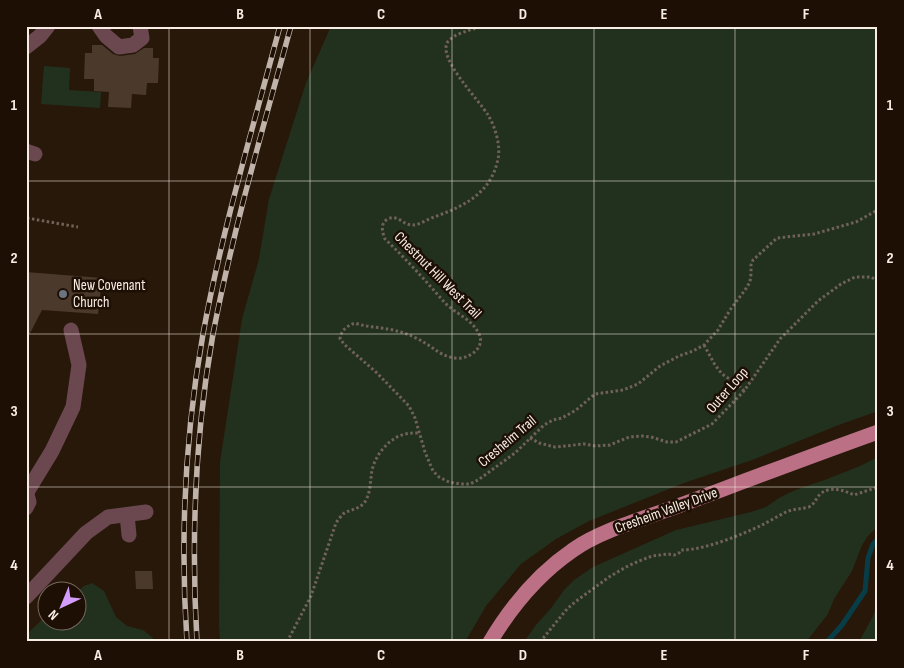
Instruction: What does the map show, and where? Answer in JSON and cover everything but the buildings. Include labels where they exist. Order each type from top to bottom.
[{"type":"main road","name":"Cresheim Valley Drive","points":[[490,642],[518,600],[531,585],[560,558],[575,548],[628,524],[878,432]]},
{"type":"lane","points":[[26,47],[40,36],[48,26]]},
{"type":"lane","points":[[99,26],[106,36],[119,47],[133,45],[142,38],[140,26]]},
{"type":"lane","points":[[26,508],[29,502],[26,491],[52,450],[73,408],[80,364],[71,330]]},
{"type":"lane","points":[[26,598],[86,533],[108,517],[146,512]]},
{"type":"lane","points":[[127,515],[129,534]]},
{"type":"path","name":"Chestnut Hill West Trail","points":[[420,433],[409,406],[377,372],[340,340],[344,329],[355,323],[363,326],[397,330],[424,342],[445,355],[464,359],[472,354],[481,342],[480,334],[473,325],[447,304],[385,239],[383,224],[387,219],[394,217],[407,224],[414,225],[445,214],[481,192],[490,181],[499,158],[497,138],[489,116],[460,78],[452,65],[446,49],[454,36],[485,26]]},
{"type":"path","name":"Cresheim Trail","points":[[420,433],[425,452],[434,471],[449,482],[470,484],[515,452],[544,425],[576,410],[595,394],[623,390],[638,384],[660,366],[704,345],[718,330],[750,282],[753,260],[776,238],[814,234],[856,222],[878,208]]},
{"type":"path","points":[[27,218],[78,227]]},
{"type":"path","name":"Outer Loop","points":[[530,438],[539,443],[555,447],[584,444],[596,446],[610,445],[629,437],[642,436],[667,442],[676,442],[712,424],[744,391],[780,339],[818,301],[841,284],[856,277],[871,277],[878,281]]},
{"type":"path","points":[[704,345],[722,374],[736,382],[744,391]]},
{"type":"path","points":[[287,642],[312,596],[336,523],[344,513],[363,505],[368,497],[373,468],[378,456],[395,437],[407,433],[420,433]]},
{"type":"path","points":[[540,642],[558,619],[575,602],[626,567],[652,556],[674,554],[679,553],[681,550],[705,547],[738,535],[786,512],[810,506],[826,490],[838,489],[854,495],[878,487]]},
{"type":"green space","points":[[331,26],[878,26],[878,411],[752,460],[684,483],[589,521],[556,539],[521,564],[486,606],[465,642],[220,642],[220,462],[242,319],[259,259],[269,199],[306,83]]},
{"type":"green space","points":[[44,66],[70,68],[69,90],[101,92],[100,108],[41,104]]},
{"type":"green space","points":[[878,457],[878,526],[862,545],[852,571],[834,599],[828,614],[806,642],[524,642],[564,590],[574,580],[593,567],[676,530],[766,507],[793,491],[860,466]]},
{"type":"green space","points":[[92,583],[104,591],[116,617],[127,626],[143,630],[153,638],[152,642],[26,642],[26,635],[38,624],[38,630],[88,630],[88,584]]},
{"type":"green space","points":[[878,602],[878,642],[859,642],[873,616]]},
{"type":"waterway","points":[[827,642],[842,625],[865,591],[868,558],[873,544],[878,539]]},
{"type":"railway","points":[[187,642],[184,526],[188,449],[197,372],[219,256],[280,26]]},
{"type":"railway","points":[[197,642],[194,565],[196,487],[198,449],[207,372],[213,334],[230,256],[291,26]]},
{"type":"place","name":"New Covenant Church","points":[[63,294]]}]
